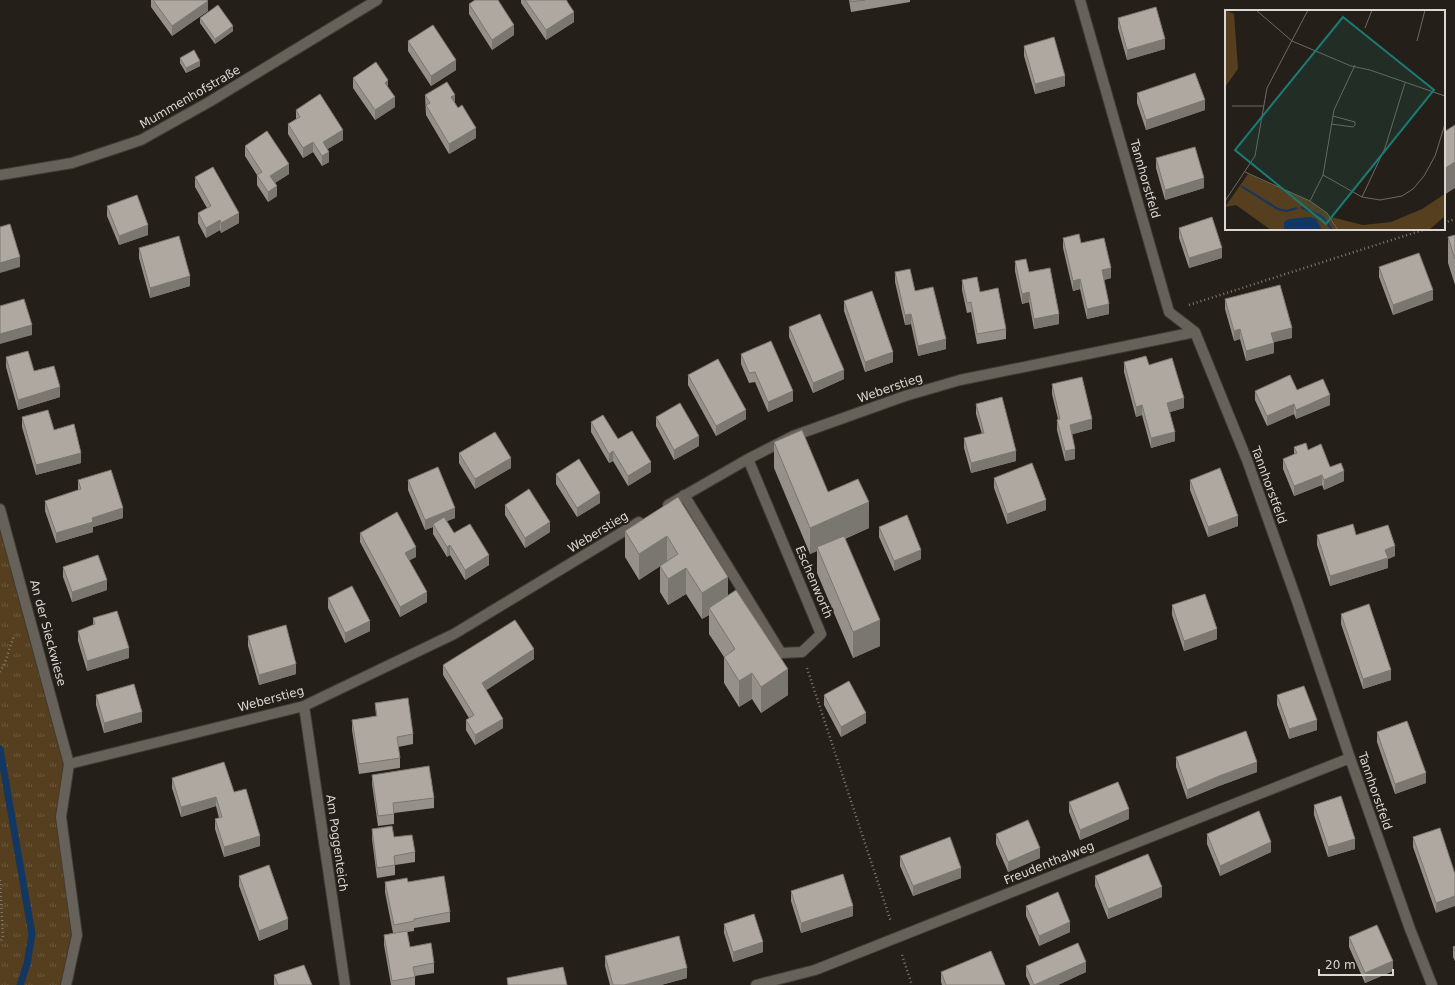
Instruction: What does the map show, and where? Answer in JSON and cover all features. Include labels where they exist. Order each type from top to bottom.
[{"type":"street","name":"Mummenhofstraße","points":[[0,175],[72,163],[142,140],[210,102],[377,0]]},
{"type":"street","name":"Tannhorstfeld","points":[[1080,0],[1169,312]]},
{"type":"street","points":[[1169,312],[1195,332]]},
{"type":"street","name":"Tannhorstfeld","points":[[1195,332],[1247,460],[1410,930],[1432,985]]},
{"type":"street","name":"Weberstieg","points":[[69,764],[304,706],[454,634],[684,495],[748,459],[794,436],[905,396],[960,380],[1195,332]]},
{"type":"street","name":"Eschenworth","points":[[748,459],[821,634],[802,652]]},
{"type":"street","points":[[684,495],[781,653],[802,652]]},
{"type":"street","name":"An der Sieckwiese","points":[[0,509],[69,764]]},
{"type":"street","name":"Am Poggenteich","points":[[304,706],[345,985]]},
{"type":"street","name":"Freudenthalweg","points":[[756,985],[815,970],[1350,758]]},
{"type":"street","points":[[66,985],[77,935],[61,817],[69,764]]},
{"type":"path","points":[[1445,223],[1455,220]]},
{"type":"path","points":[[1169,312],[1423,230]]},
{"type":"path","points":[[0,672],[5,663],[18,621],[28,611]]},
{"type":"path","points":[[802,652],[912,985]]},
{"type":"path","points":[[0,880],[3,937],[0,944]]},
{"type":"green space","points":[[0,515],[68,763],[61,818],[77,935],[74,979],[71,985],[0,985]]},
{"type":"building","points":[[153,0],[207,0],[208,1],[172,26]]},
{"type":"building","points":[[475,0],[498,0],[514,25],[492,40],[469,4]]},
{"type":"building","points":[[525,0],[566,0],[574,12],[546,30]]},
{"type":"building","points":[[851,0],[865,0],[851,2]]},
{"type":"building","points":[[218,5],[233,26],[215,39],[200,18]]},
{"type":"building","points":[[1156,7],[1165,39],[1127,50],[1118,18]]},
{"type":"building","points":[[433,25],[456,60],[431,76],[408,41]]},
{"type":"building","points":[[1054,37],[1065,76],[1035,84],[1024,46]]},
{"type":"building","points":[[194,50],[200,61],[186,68],[180,58]]},
{"type":"building","points":[[376,62],[388,80],[385,83],[395,97],[375,110],[353,78]]},
{"type":"building","points":[[1195,73],[1205,100],[1146,120],[1137,93]]},
{"type":"building","points":[[447,82],[455,95],[451,97],[458,108],[462,105],[476,128],[449,144],[426,105],[430,103],[425,95]]},
{"type":"building","points":[[320,94],[343,130],[323,142],[329,152],[322,156],[313,142],[303,148],[288,124],[300,117],[296,110]]},
{"type":"building","points":[[1455,125],[1455,162],[1445,168],[1445,131]]},
{"type":"building","points":[[267,131],[289,164],[270,176],[277,186],[268,192],[257,175],[262,172],[245,146]]},
{"type":"building","points":[[1195,147],[1204,178],[1165,190],[1156,158]]},
{"type":"building","points":[[213,167],[239,213],[221,223],[220,220],[206,228],[198,213],[211,206],[195,177]]},
{"type":"building","points":[[137,195],[148,225],[119,236],[107,206]]},
{"type":"building","points":[[1212,217],[1222,248],[1189,258],[1179,228]]},
{"type":"building","points":[[10,224],[20,257],[0,263],[0,227]]},
{"type":"building","points":[[1079,234],[1081,243],[1104,238],[1111,268],[1102,270],[1109,304],[1087,309],[1080,279],[1073,281],[1063,238]]},
{"type":"building","points":[[1455,235],[1455,259],[1448,237]]},
{"type":"building","points":[[179,236],[190,276],[150,288],[139,248]]},
{"type":"building","points":[[1419,253],[1433,290],[1393,305],[1379,267]]},
{"type":"building","points":[[1026,259],[1029,272],[1050,268],[1059,314],[1034,319],[1029,292],[1022,294],[1015,261]]},
{"type":"building","points":[[910,269],[915,291],[933,287],[946,339],[918,346],[911,314],[905,315],[895,272]]},
{"type":"building","points":[[977,277],[980,292],[998,288],[1006,329],[977,334],[971,302],[967,303],[962,280]]},
{"type":"building","points":[[1280,285],[1292,328],[1271,333],[1274,343],[1246,351],[1240,329],[1234,331],[1225,299]]},
{"type":"building","points":[[872,291],[893,352],[865,362],[844,301]]},
{"type":"building","points":[[24,299],[32,325],[0,334],[0,306]]},
{"type":"building","points":[[820,314],[844,370],[813,383],[789,327]]},
{"type":"building","points":[[771,341],[793,391],[768,402],[755,372],[749,373],[741,354]]},
{"type":"building","points":[[28,351],[34,371],[54,366],[60,387],[18,400],[6,357]]},
{"type":"building","points":[[1146,356],[1149,365],[1172,358],[1184,398],[1167,403],[1175,432],[1151,438],[1142,405],[1136,407],[1124,362]]},
{"type":"building","points":[[718,359],[746,410],[716,426],[688,375]]},
{"type":"building","points":[[1290,375],[1297,390],[1323,379],[1330,395],[1296,410],[1294,404],[1267,416],[1255,391]]},
{"type":"building","points":[[1082,377],[1092,419],[1070,425],[1075,449],[1065,451],[1057,420],[1060,419],[1052,384]]},
{"type":"building","points":[[1002,397],[1016,451],[971,463],[964,438],[984,433],[976,404]]},
{"type":"building","points":[[680,403],[699,436],[674,450],[656,417]]},
{"type":"building","points":[[48,410],[54,430],[74,424],[81,453],[36,465],[22,417]]},
{"type":"building","points":[[603,415],[618,439],[632,431],[651,462],[628,476],[613,451],[609,454],[591,422]]},
{"type":"building","points":[[802,430],[828,492],[858,479],[869,502],[810,528],[774,442]]},
{"type":"building","points":[[495,432],[511,458],[475,479],[459,453]]},
{"type":"building","points":[[1306,443],[1308,450],[1321,444],[1330,467],[1341,463],[1344,471],[1324,480],[1322,475],[1294,486],[1283,459],[1297,453],[1294,447]]},
{"type":"building","points":[[579,459],[600,493],[577,508],[556,474]]},
{"type":"building","points":[[1032,463],[1046,500],[1007,514],[994,478]]},
{"type":"building","points":[[438,467],[455,508],[425,520],[408,480]]},
{"type":"building","points":[[1220,468],[1238,516],[1208,527],[1190,480]]},
{"type":"building","points":[[111,470],[123,508],[92,518],[93,522],[56,533],[45,501],[81,489],[78,480]]},
{"type":"building","points":[[529,489],[550,522],[525,538],[505,505]]},
{"type":"building","points":[[678,497],[728,577],[702,593],[686,568],[668,579],[660,566],[678,554],[667,536],[639,554],[625,531]]},
{"type":"building","points":[[397,512],[416,547],[405,553],[427,592],[400,607],[360,533]]},
{"type":"building","points":[[907,515],[921,550],[894,561],[879,527]]},
{"type":"building","points":[[444,517],[454,533],[470,524],[489,555],[465,570],[450,545],[447,547],[433,524]]},
{"type":"building","points":[[1353,524],[1356,535],[1388,525],[1395,546],[1385,550],[1388,558],[1330,576],[1317,535]]},
{"type":"building","points":[[844,536],[880,620],[853,632],[817,547]]},
{"type":"building","points":[[98,555],[107,580],[72,592],[63,567]]},
{"type":"building","points":[[352,586],[370,621],[345,633],[328,598]]},
{"type":"building","points":[[736,590],[788,669],[761,687],[752,673],[739,681],[724,657],[735,649],[709,608]]},
{"type":"building","points":[[1205,594],[1217,629],[1184,641],[1172,605]]},
{"type":"building","points":[[1369,604],[1391,670],[1363,679],[1341,614]]},
{"type":"building","points":[[117,611],[129,648],[87,661],[78,631],[95,624],[93,618]]},
{"type":"building","points":[[515,620],[534,649],[482,683],[503,719],[475,735],[466,720],[474,715],[443,665]]},
{"type":"building","points":[[286,625],[296,664],[259,675],[248,636]]},
{"type":"building","points":[[849,681],[866,713],[841,727],[824,695]]},
{"type":"building","points":[[134,684],[142,712],[104,723],[96,695]]},
{"type":"building","points":[[1304,686],[1317,720],[1289,729],[1277,695]]},
{"type":"building","points":[[408,698],[413,734],[397,737],[400,758],[359,764],[352,720],[377,716],[375,703]]},
{"type":"building","points":[[1407,721],[1426,773],[1395,784],[1377,732]]},
{"type":"building","points":[[1246,731],[1257,762],[1187,790],[1176,757]]},
{"type":"building","points":[[224,762],[234,792],[246,789],[260,836],[224,847],[215,819],[222,817],[216,797],[181,807],[172,778]]},
{"type":"building","points":[[429,766],[434,798],[393,803],[394,814],[378,816],[372,775]]},
{"type":"building","points":[[1118,782],[1129,809],[1080,830],[1069,802]]},
{"type":"building","points":[[1341,796],[1355,839],[1328,847],[1314,805]]},
{"type":"building","points":[[1259,811],[1271,842],[1220,866],[1207,834]]},
{"type":"building","points":[[1028,820],[1040,848],[1008,862],[996,834]]},
{"type":"building","points":[[392,826],[394,837],[412,835],[415,852],[394,856],[395,865],[377,868],[372,829]]},
{"type":"building","points":[[1440,828],[1455,874],[1455,896],[1436,903],[1413,837]]},
{"type":"building","points":[[950,837],[961,868],[913,886],[900,856]]},
{"type":"building","points":[[1148,854],[1162,887],[1108,909],[1095,876]]},
{"type":"building","points":[[269,865],[288,919],[259,931],[239,876]]},
{"type":"building","points":[[843,874],[853,906],[801,923],[791,891]]},
{"type":"building","points":[[444,876],[450,912],[414,919],[414,921],[394,925],[385,882],[407,878],[408,882]]},
{"type":"building","points":[[1058,892],[1070,922],[1039,936],[1026,906]]},
{"type":"building","points":[[754,914],[763,942],[733,952],[724,924]]},
{"type":"building","points":[[1377,925],[1393,961],[1365,973],[1349,937]]},
{"type":"building","points":[[407,931],[410,947],[431,943],[434,963],[413,967],[415,977],[392,981],[384,935]]},
{"type":"building","points":[[679,936],[687,968],[624,985],[613,985],[605,956]]},
{"type":"building","points":[[1078,943],[1086,962],[1034,985],[1026,966]]},
{"type":"building","points":[[991,951],[1005,985],[946,985],[941,972]]},
{"type":"building","points":[[304,965],[312,985],[278,985],[274,975]]},
{"type":"building","points":[[563,967],[567,985],[508,985],[507,978]]},
{"type":"waterway","points":[[0,749],[32,934],[27,964],[20,985]]}]
